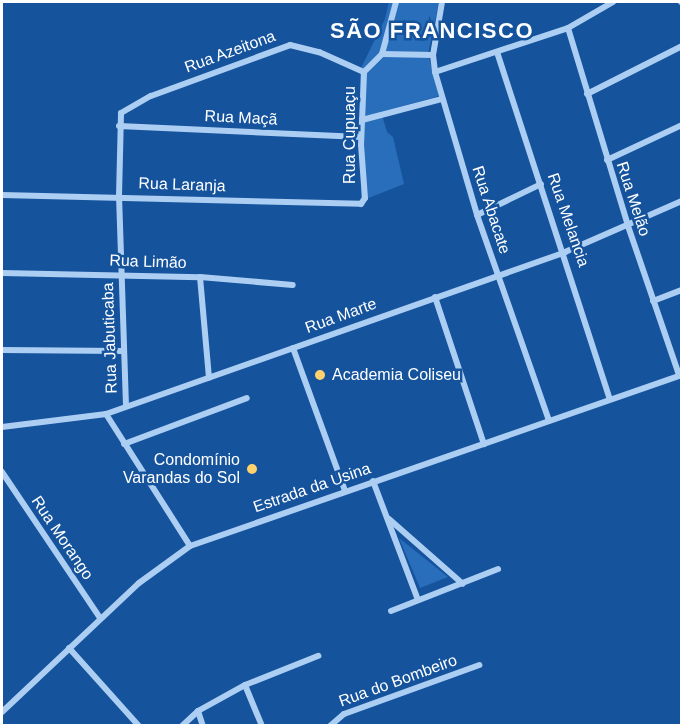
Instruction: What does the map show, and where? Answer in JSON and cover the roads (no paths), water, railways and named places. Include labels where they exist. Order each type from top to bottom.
[{"type":"street","name":"Rua Cupuaçu","points":[[361,204],[365,198],[361,137],[364,72],[382,54],[396,2]]},
{"type":"street","name":"Rua Abacate","points":[[442,2],[433,55],[435,72],[477,215],[549,422]]},
{"type":"street","points":[[435,72],[568,28],[613,2]]},
{"type":"street","name":"Rua Melão","points":[[568,28],[627,226],[680,375]]},
{"type":"street","points":[[587,94],[681,46]]},
{"type":"street","name":"Rua Azeitona","points":[[119,126],[120,113],[133,103],[279,47],[304,47],[364,72]]},
{"type":"street","name":"Rua Melancia","points":[[497,52],[565,252],[610,399]]},
{"type":"street","points":[[382,54],[433,55]]},
{"type":"street","points":[[362,120],[442,99]]},
{"type":"street","points":[[607,160],[681,125]]},
{"type":"street","name":"Rua Maçã","points":[[119,126],[361,137]]},
{"type":"street","name":"Rua Jabuticaba","points":[[119,126],[120,274],[126,406]]},
{"type":"street","points":[[477,215],[541,184]]},
{"type":"street","name":"Rua Laranja","points":[[2,195],[119,196],[361,204]]},
{"type":"street","name":"Rua Marte","points":[[2,428],[106,414],[565,252],[681,201]]},
{"type":"street","name":"Rua Limão","points":[[2,273],[200,277],[293,285]]},
{"type":"street","points":[[200,277],[209,378]]},
{"type":"street","points":[[653,301],[681,290]]},
{"type":"street","points":[[435,297],[484,444]]},
{"type":"street","points":[[293,348],[345,491]]},
{"type":"street","points":[[2,350],[122,351]]},
{"type":"street","name":"Estrada da Usina","points":[[2,712],[100,618],[190,546],[680,375]]},
{"type":"street","points":[[124,444],[247,398]]},
{"type":"street","points":[[106,414],[190,546]]},
{"type":"street","name":"Rua Morango","points":[[2,472],[100,618]]},
{"type":"street","points":[[373,481],[418,600]]},
{"type":"street","points":[[388,519],[463,584]]},
{"type":"street","points":[[391,611],[498,569]]},
{"type":"street","points":[[69,648],[139,726]]},
{"type":"street","points":[[182,726],[198,711],[244,685],[318,656]]},
{"type":"street","name":"Rua do Bombeiro","points":[[330,726],[344,714],[479,665]]},
{"type":"street","points":[[244,685],[262,726]]},
{"type":"street","points":[[198,711],[203,726]]},
{"type":"place","name":"Academia Coliseu","points":[[320,375]]},
{"type":"place","name":"Condomínio Varandas do Sol","points":[[252,469]]},
{"type":"district","name":"SÃO FRANCISCO","points":[[432,31]]}]
